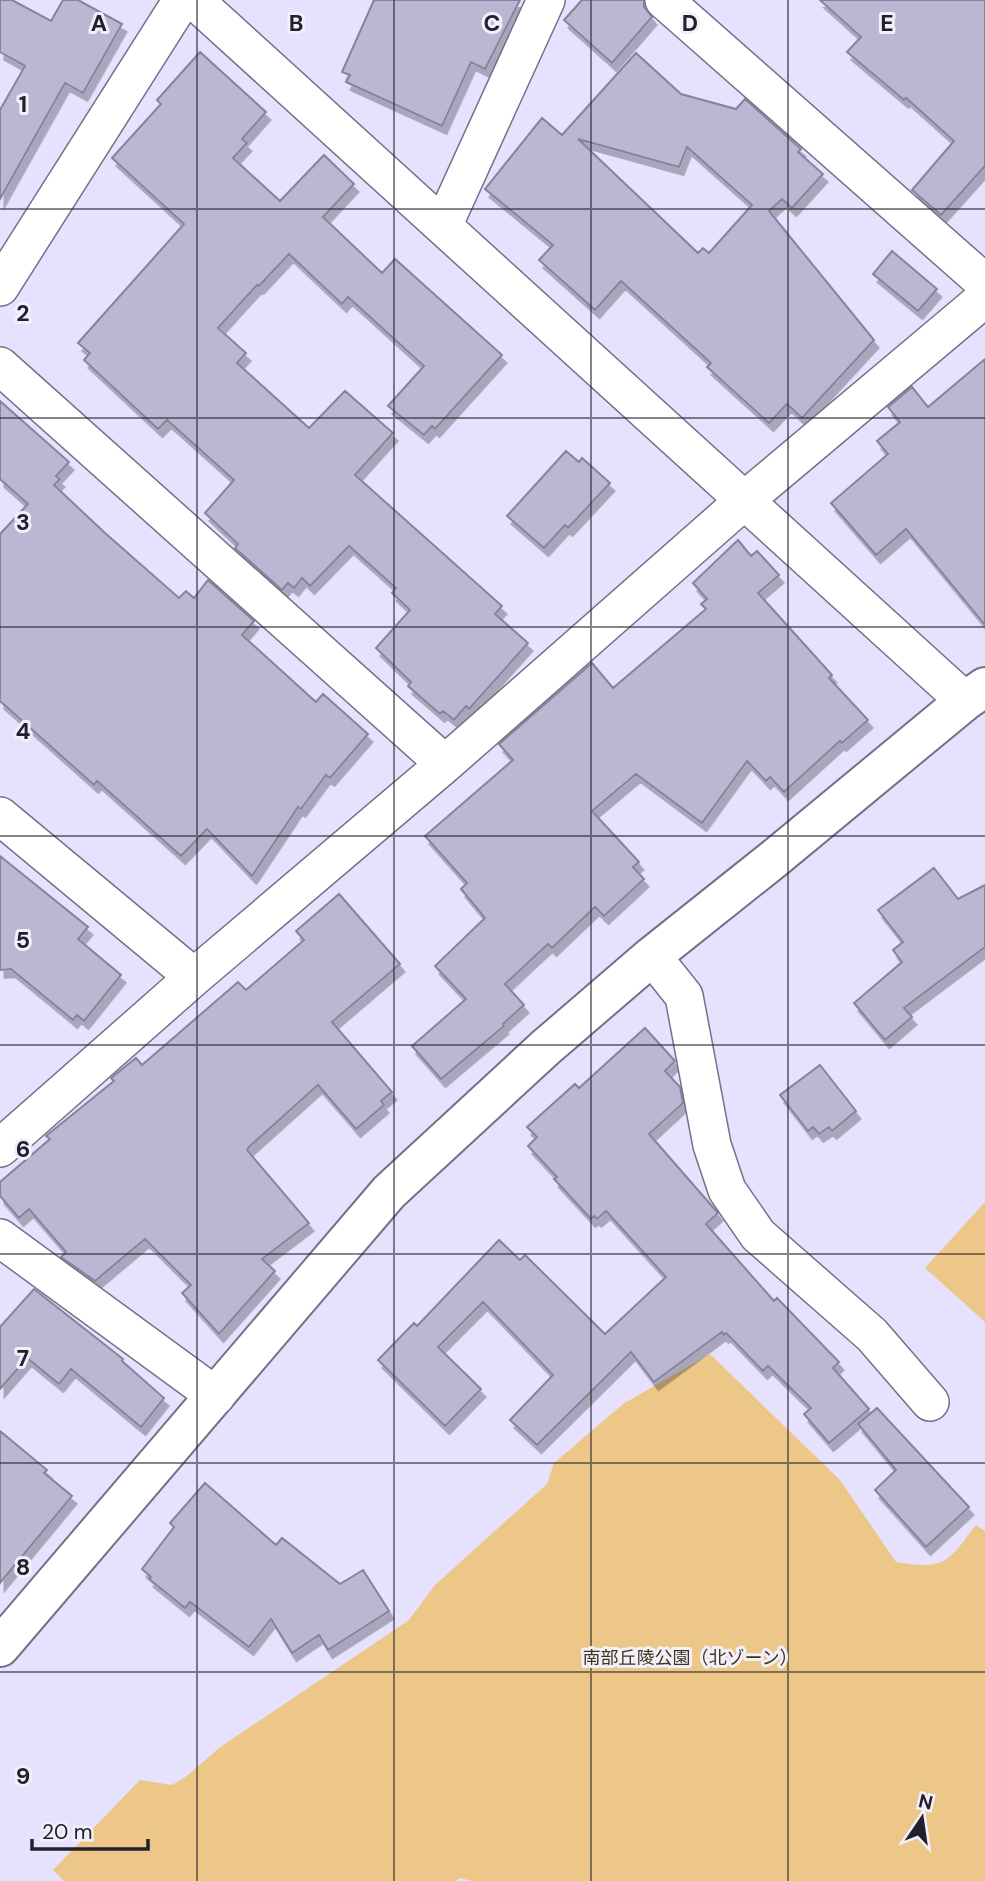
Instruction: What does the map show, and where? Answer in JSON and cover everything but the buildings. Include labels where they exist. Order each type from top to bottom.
[{"type":"street","points":[[0,287],[182,0]]},
{"type":"street","points":[[0,1647],[389,1192],[545,1048],[652,956],[975,694],[745,500],[194,0]]},
{"type":"street","points":[[443,226],[546,0]]},
{"type":"street","points":[[664,0],[985,283]]},
{"type":"street","points":[[0,1148],[194,977],[445,764],[745,500],[985,298]]},
{"type":"street","points":[[0,366],[445,764]]},
{"type":"street","points":[[0,816],[194,977]]},
{"type":"street","points":[[652,956],[684,996],[712,1145],[727,1190],[758,1235],[872,1335],[930,1402]]},
{"type":"street","points":[[0,1238],[216,1396]]},
{"type":"green space","points":[[985,1202],[985,1322],[925,1268]]},
{"type":"green space","name":"南部丘陵公園（北ゾーン）","points":[[710,1354],[840,1480],[896,1562],[936,1564],[951,1556],[976,1525],[985,1531],[985,1881],[473,1881],[459,1878],[456,1881],[64,1881],[53,1870],[140,1780],[172,1785],[187,1776],[219,1748],[409,1620],[435,1585],[547,1484],[554,1463],[623,1404]]}]
